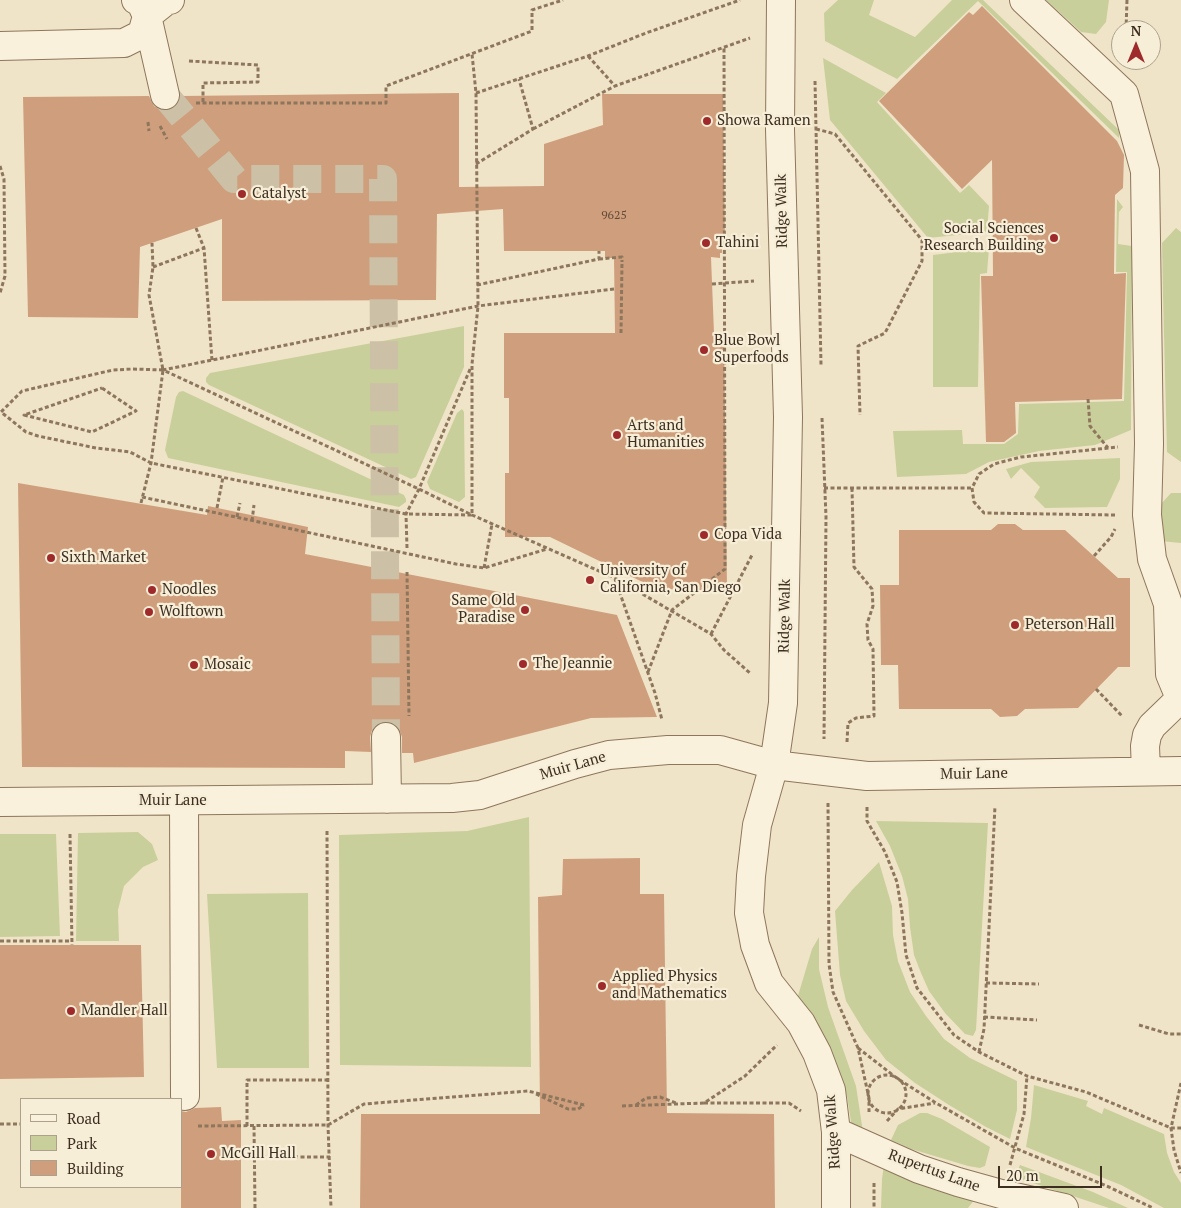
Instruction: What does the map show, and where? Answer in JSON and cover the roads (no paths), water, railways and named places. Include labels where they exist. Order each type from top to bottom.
[{"type":"street","points":[[141,8],[170,0]]},
{"type":"street","points":[[1024,0],[1124,94],[1145,170],[1149,444],[1134,515],[1168,604],[1170,674],[1180,698],[1152,726],[1147,736],[1145,746],[1146,771]]},
{"type":"street","points":[[0,46],[124,43],[142,34],[141,8]]},
{"type":"street","points":[[141,8],[157,104]]},
{"type":"street","name":"Ridge Walk","points":[[781,13],[780,129],[788,417],[783,703],[774,766],[758,825],[751,876],[749,913],[754,944],[769,983],[801,1022],[817,1053],[830,1090],[836,1132],[836,1208]]},
{"type":"street","points":[[386,737],[386,799]]},
{"type":"street","name":"Muir Lane","points":[[0,802],[452,798],[480,795],[609,755],[653,750],[720,750],[774,766],[867,776],[1181,771]]},
{"type":"street","points":[[184,801],[185,1096]]},
{"type":"street","name":"Rupertus Lane","points":[[836,1132],[919,1169],[958,1182],[1064,1208]]},
{"type":"tunnel","points":[[165,95],[234,179],[383,179],[386,737]]},
{"type":"place","name":"Showa Ramen","points":[[707,121]]},
{"type":"place","name":"Catalyst","points":[[242,194]]},
{"type":"place","name":"Social Sciences Research Building","points":[[1054,238]]},
{"type":"place","name":"Tahini","points":[[706,243]]},
{"type":"place","name":"Blue Bowl Superfoods","points":[[704,350]]},
{"type":"place","name":"Arts and Humanities","points":[[617,435]]},
{"type":"place","name":"Copa Vida","points":[[704,535]]},
{"type":"place","name":"Sixth Market","points":[[51,558]]},
{"type":"place","name":"University of California, San Diego","points":[[590,580]]},
{"type":"place","name":"Noodles","points":[[152,590]]},
{"type":"place","name":"Same Old Paradise","points":[[525,610]]},
{"type":"place","name":"Wolftown","points":[[149,612]]},
{"type":"place","name":"Peterson Hall","points":[[1015,625]]},
{"type":"place","name":"The Jeannie","points":[[523,664]]},
{"type":"place","name":"Mosaic","points":[[194,665]]},
{"type":"place","name":"Applied Physics and Mathematics","points":[[602,986]]},
{"type":"place","name":"Mandler Hall","points":[[71,1011]]},
{"type":"place","name":"McGill Hall","points":[[211,1154]]}]
